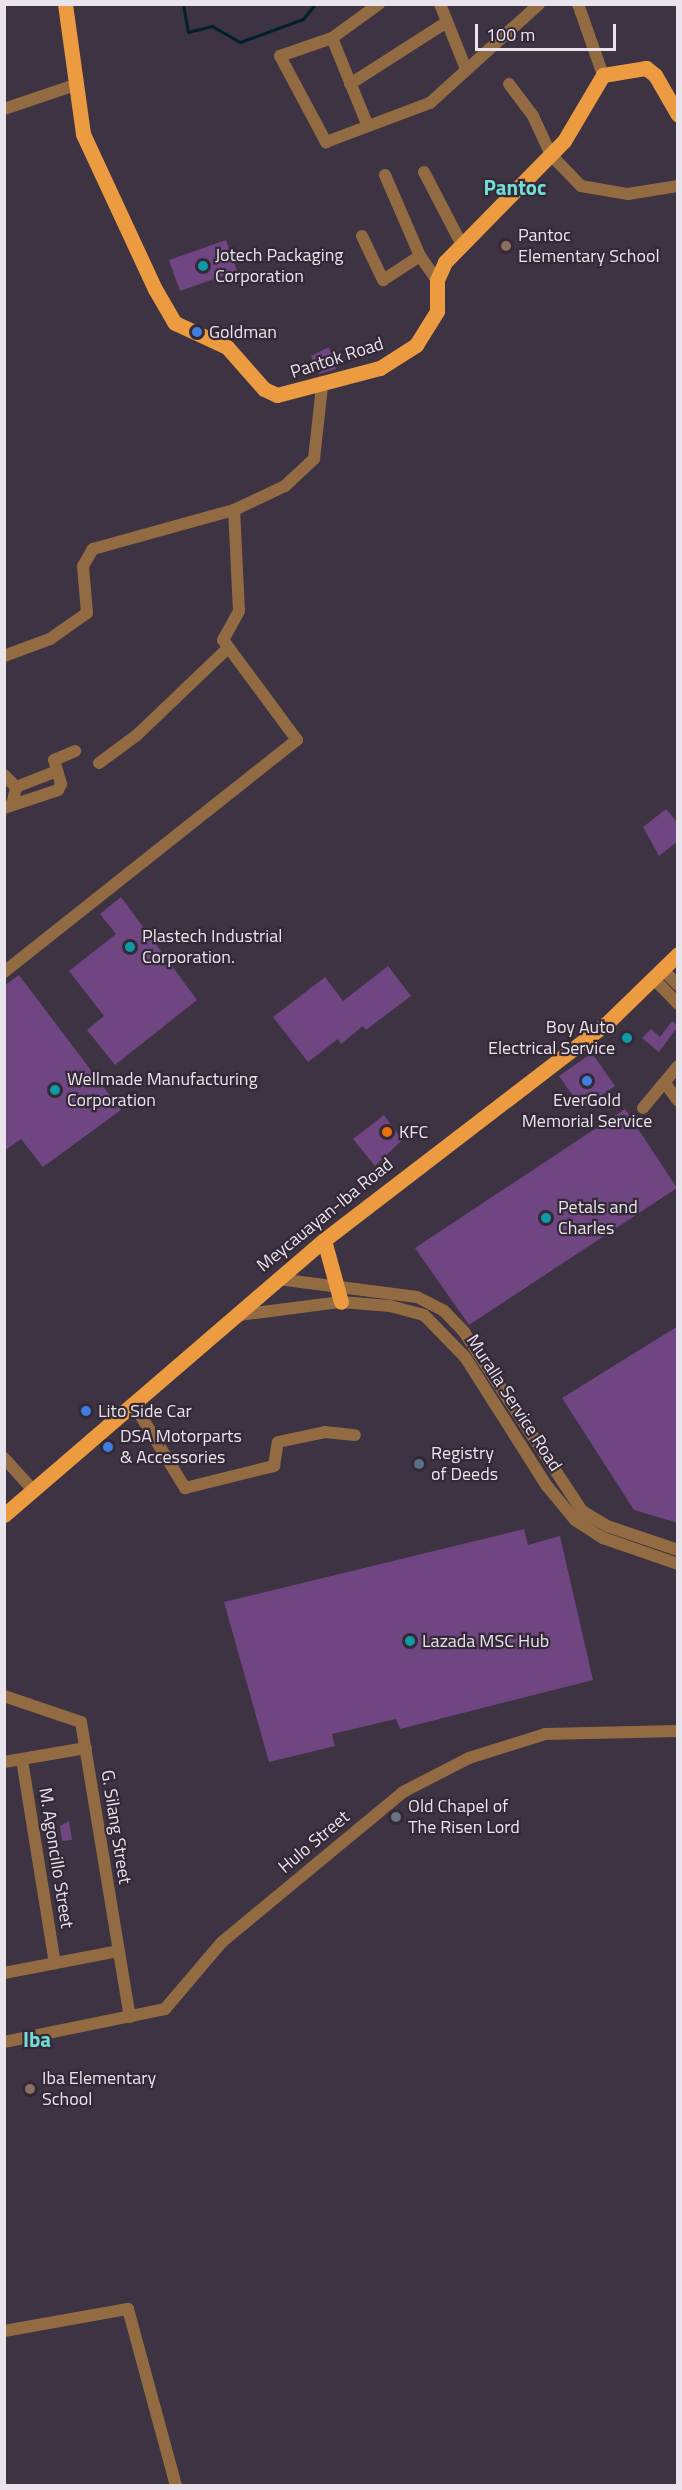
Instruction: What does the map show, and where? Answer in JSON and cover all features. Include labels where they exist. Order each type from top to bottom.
[{"type":"main road","name":"Pantok Road","points":[[65,4],[83,134],[175,323],[227,347],[272,394],[322,386],[380,368],[416,345],[437,311],[437,280]]},
{"type":"main road","points":[[437,280],[462,243],[551,155],[577,122],[603,75],[646,68],[655,75],[678,115]]},
{"type":"main road","name":"Meycauayan-Iba Road","points":[[4,1515],[324,1240],[606,1024],[678,954]]},
{"type":"main road","points":[[324,1240],[339,1294]]},
{"type":"street","points":[[379,4],[332,38],[280,56],[326,142],[430,103],[539,4]]},
{"type":"street","points":[[440,4],[466,69]]},
{"type":"street","points":[[578,4],[603,75]]},
{"type":"street","points":[[350,84],[447,22]]},
{"type":"street","points":[[332,38],[368,126]]},
{"type":"street","points":[[509,84],[532,116],[551,155],[581,186],[604,192],[649,192],[678,186]]},
{"type":"street","points":[[4,109],[75,85]]},
{"type":"street","points":[[424,172],[462,243]]},
{"type":"street","points":[[385,175],[420,256],[437,280]]},
{"type":"street","points":[[363,236],[383,280],[420,256]]},
{"type":"street","points":[[4,656],[50,639],[87,612],[83,560],[93,549],[261,501],[310,464],[318,449],[322,386]]},
{"type":"street","points":[[4,972],[297,740],[226,650],[223,637],[239,611],[234,510]]},
{"type":"street","points":[[99,763],[137,735],[226,650]]},
{"type":"street","points":[[8,806],[58,790],[55,757],[75,751]]},
{"type":"street","points":[[8,806],[16,787],[57,771]]},
{"type":"street","points":[[4,775],[16,787]]},
{"type":"street","points":[[658,974],[678,985]]},
{"type":"street","points":[[658,974],[676,998]]},
{"type":"street","points":[[643,1108],[678,1066]]},
{"type":"street","points":[[664,1083],[678,1101]]},
{"type":"street","name":"Muralla Service Road","points":[[278,1280],[401,1308],[436,1322],[465,1357],[568,1514],[603,1538],[678,1564]]},
{"type":"street","name":"Muralla Service Road","points":[[235,1316],[339,1294],[417,1297],[444,1311],[470,1342],[582,1511],[607,1526],[678,1550]]},
{"type":"street","points":[[133,1403],[185,1488],[274,1466],[278,1442],[325,1432],[356,1435]]},
{"type":"street","points":[[4,1458],[33,1490]]},
{"type":"street","name":"G. Silang Street","points":[[4,1696],[81,1722],[130,2017]]},
{"type":"street","name":"Hulo Street","points":[[4,2042],[130,2017],[171,2004],[191,1974],[222,1942],[403,1792],[437,1773],[499,1746],[545,1734],[678,1731]]},
{"type":"street","points":[[4,1762],[86,1748]]},
{"type":"street","name":"M. Agoncillo Street","points":[[22,1760],[55,1963]]},
{"type":"street","points":[[4,1973],[118,1951]]},
{"type":"street","points":[[4,2331],[128,2309],[176,2486]]},
{"type":"building","name":"Jotech Packaging Corporation","points":[[226,240],[237,271],[180,291],[169,260]]},
{"type":"building","points":[[329,347],[336,369],[319,374],[311,356]]},
{"type":"building","points":[[666,809],[678,823],[678,841],[659,856],[643,827]]},
{"type":"building","points":[[121,897],[197,1000],[115,1065],[87,1030],[104,1016],[69,971],[116,934],[100,914]]},
{"type":"building","points":[[388,966],[411,996],[366,1030],[363,1026],[341,1044],[338,1039],[308,1062],[273,1017],[325,977],[343,1001]]},
{"type":"building","name":"Wellmade Manufacturing Corporation","points":[[19,975],[121,1110],[43,1167],[21,1139],[4,1151],[4,986]]},
{"type":"building","points":[[672,1021],[678,1026],[659,1052],[642,1038],[651,1029],[660,1037]]},
{"type":"building","name":"EverGold Memorial Service","points":[[592,1053],[615,1086],[582,1109],[559,1076]]},
{"type":"building","name":"Petals and Charles","points":[[625,1109],[677,1188],[469,1325],[415,1248]]},
{"type":"building","points":[[384,1115],[402,1140],[375,1166],[353,1139]]},
{"type":"building","points":[[678,1326],[678,1523],[634,1510],[562,1398]]},
{"type":"building","name":"Lazada MSC Hub","points":[[524,1529],[528,1545],[560,1536],[593,1680],[400,1729],[396,1719],[332,1734],[335,1746],[269,1762],[224,1602]]},
{"type":"building","points":[[69,1821],[72,1840],[62,1841],[60,1826]]},
{"type":"waterway","points":[[183,4],[188,32],[212,26],[240,42],[303,19],[315,4]]},
{"type":"place","name":"Pantoc Elementary School","points":[[506,246]]},
{"type":"place","name":"Jotech Packaging Corporation","points":[[203,266]]},
{"type":"place","name":"Goldman","points":[[197,332]]},
{"type":"place","name":"Plastech Industrial Corporation.","points":[[130,947]]},
{"type":"place","name":"Boy Auto Electrical Service","points":[[627,1038]]},
{"type":"place","name":"EverGold Memorial Service","points":[[587,1081]]},
{"type":"place","name":"Wellmade Manufacturing Corporation","points":[[55,1090]]},
{"type":"place","name":"KFC","points":[[387,1132]]},
{"type":"place","name":"Petals and Charles","points":[[546,1218]]},
{"type":"place","name":"Lito Side Car","points":[[86,1411]]},
{"type":"place","name":"DSA Motorparts & Accessories","points":[[108,1447]]},
{"type":"place","name":"Registry of Deeds","points":[[419,1464]]},
{"type":"place","name":"Lazada MSC Hub","points":[[410,1641]]},
{"type":"place","name":"Old Chapel of The Risen Lord","points":[[396,1817]]},
{"type":"place","name":"Iba Elementary School","points":[[30,2089]]},
{"type":"district","name":"Pantoc","points":[[515,187]]},
{"type":"district","name":"Iba","points":[[37,2039]]}]
